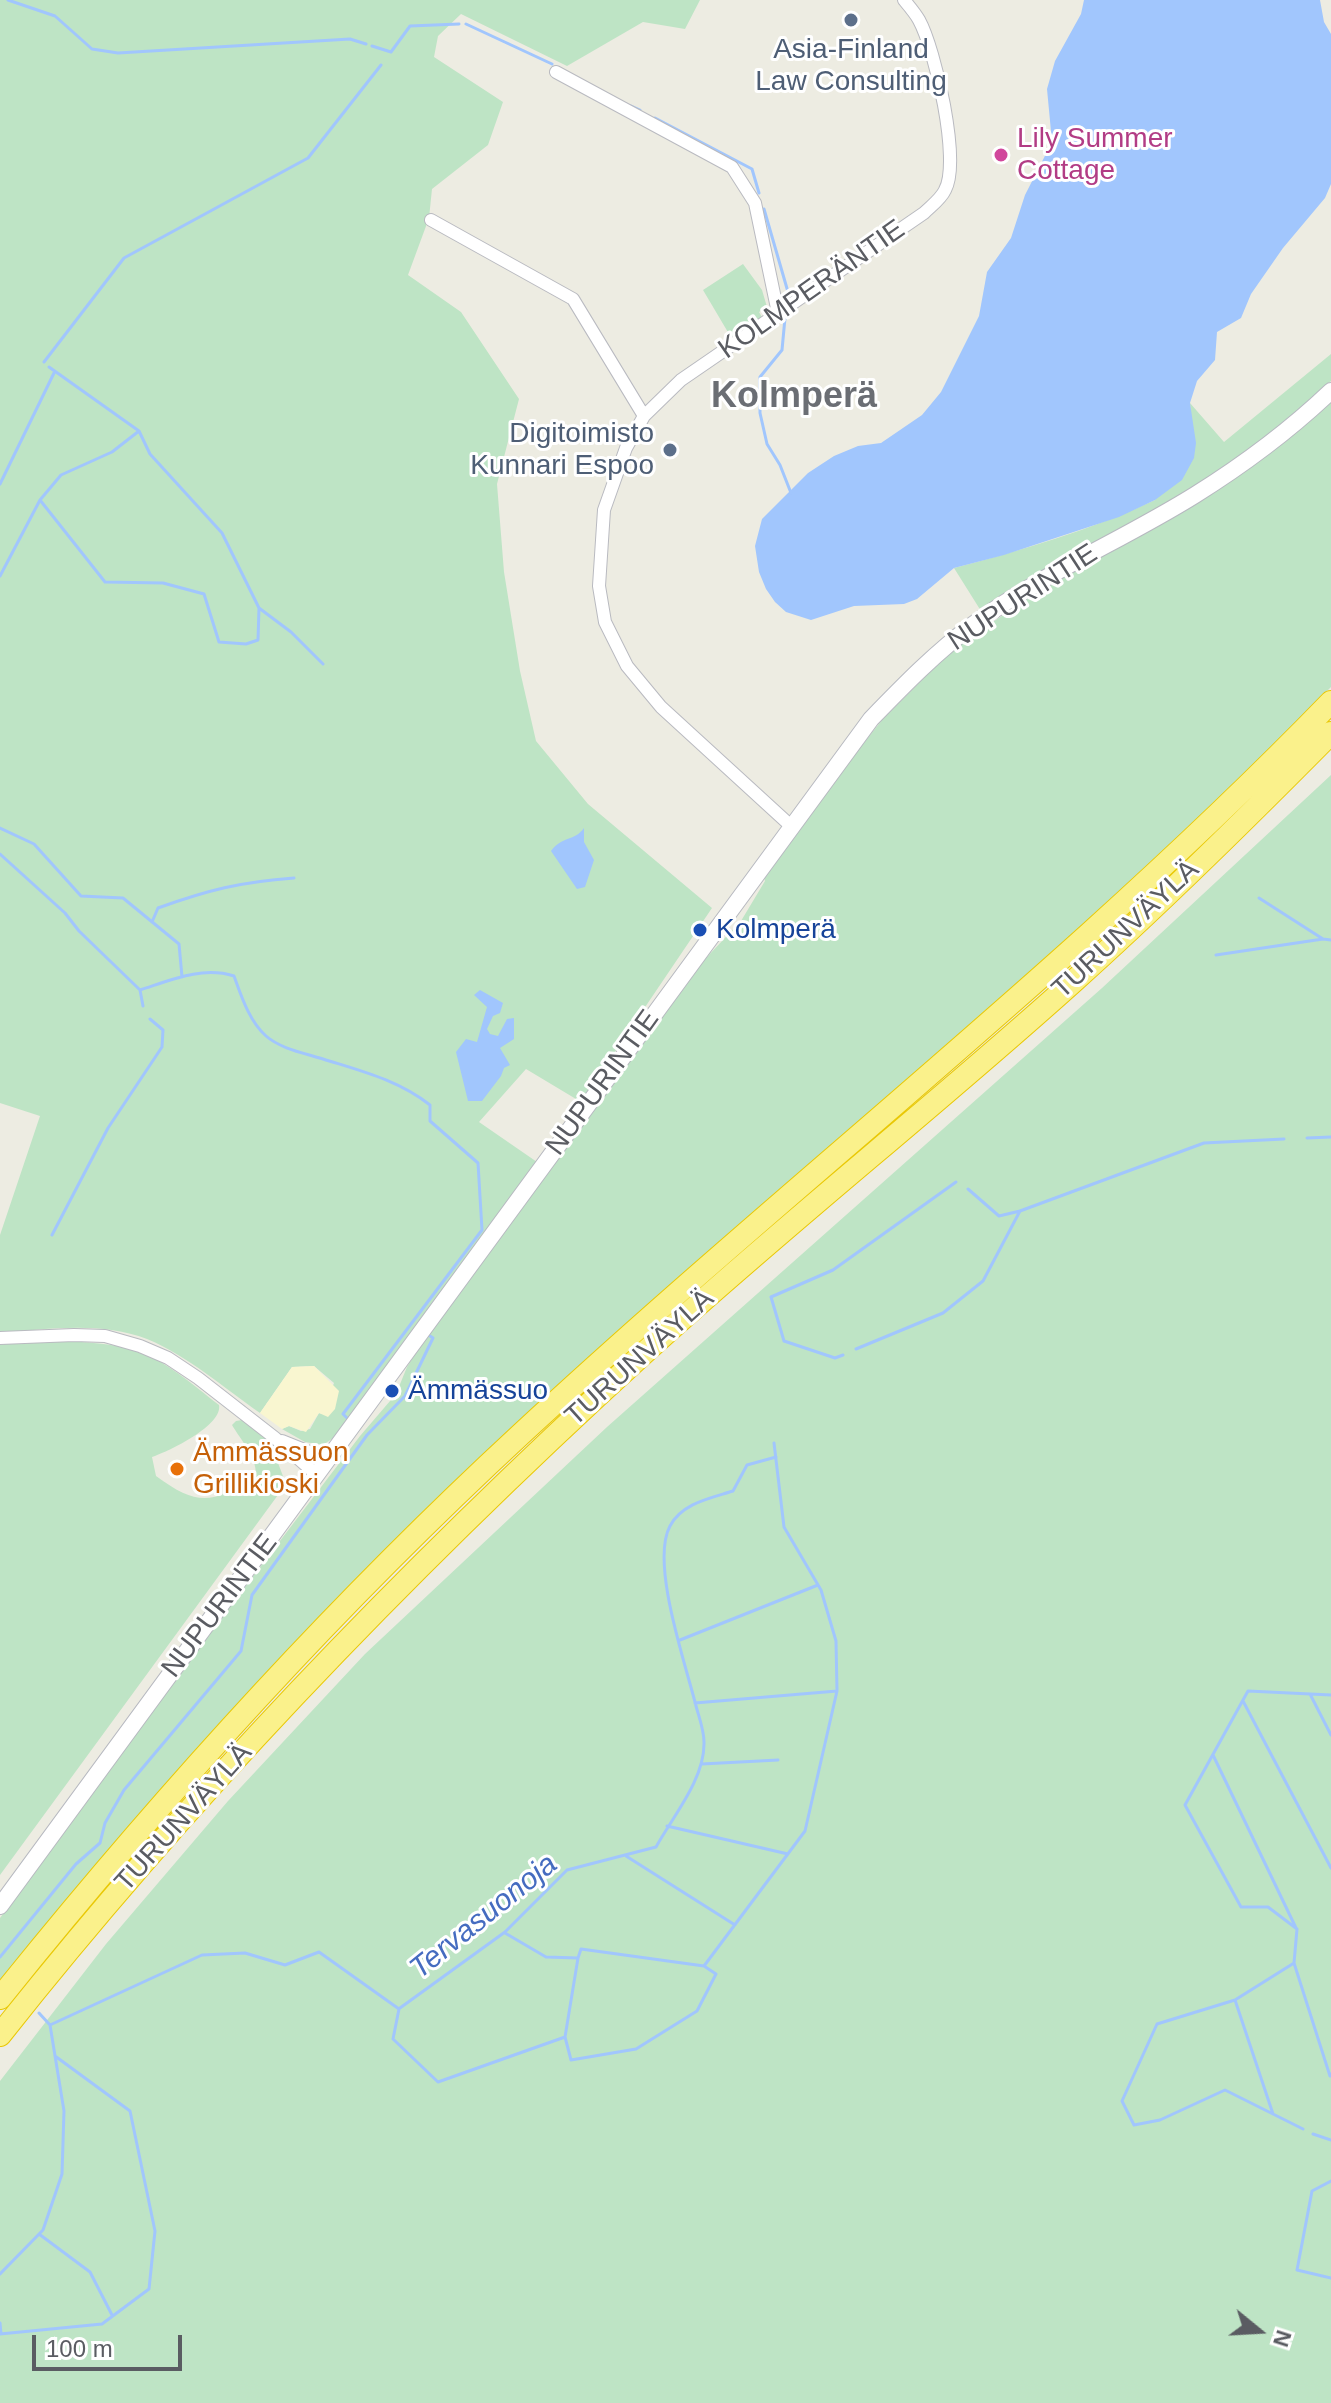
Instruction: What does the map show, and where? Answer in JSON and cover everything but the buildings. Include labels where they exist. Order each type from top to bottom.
[{"type":"highway","name":"TURUNVÄYLÄ","points":[[0,1998],[131,1841],[231,1729],[421,1531],[519,1436],[630,1336],[1056,964],[1181,849],[1331,702]]},
{"type":"highway","name":"TURUNVÄYLÄ","points":[[0,2035],[150,1854],[269,1722],[438,1546],[647,1350],[1077,978],[1331,733]]},
{"type":"main road","name":"NUPURINTIE","points":[[0,1906],[871,719],[919,669],[975,623],[1045,579],[1205,489],[1280,434],[1331,391]]},
{"type":"street","name":"KOLMPERÄNTIE","points":[[791,826],[661,707],[627,666],[605,622],[599,586],[604,510],[626,448],[644,416],[681,380],[924,213],[946,189],[950,176],[950,148],[944,103],[931,49],[919,20],[904,0]]},
{"type":"street","points":[[556,72],[732,167],[755,203],[778,313]]},
{"type":"street","points":[[431,220],[573,299],[644,416]]},
{"type":"street","points":[[0,1338],[105,1336],[140,1346],[178,1365],[275,1438],[307,1451],[321,1469]]},
{"type":"green space","points":[[0,0],[700,0],[685,29],[643,22],[567,66],[461,14],[438,36],[434,57],[503,102],[488,145],[432,189],[429,218],[408,275],[461,312],[519,399],[497,484],[504,572],[520,671],[536,741],[588,804],[712,908],[581,1102],[526,1069],[479,1122],[537,1162],[339,1434],[323,1445],[305,1442],[282,1429],[289,1426],[301,1431],[310,1429],[319,1413],[322,1414],[334,1383],[314,1366],[292,1367],[260,1413],[177,1354],[129,1333],[93,1328],[55,1328],[0,1333],[0,1235],[40,1116],[0,1103]]},
{"type":"green space","points":[[743,264],[762,290],[767,307],[759,312],[763,319],[732,339],[703,290]]},
{"type":"green space","points":[[1331,354],[1331,381],[1251,448],[1163,506],[981,611],[954,568],[1056,538],[1155,500],[1191,417],[1190,403],[1224,442]]},
{"type":"green space","points":[[1331,398],[1331,687],[1197,821],[1036,971],[586,1362],[0,1984],[0,1918],[199,1647],[360,1436],[396,1394],[407,1367],[422,1343],[688,977],[741,921],[764,878],[807,814],[882,720],[955,647]]},
{"type":"green space","points":[[1331,775],[1331,2403],[0,2403],[0,2081],[106,1944],[228,1801],[365,1654],[607,1427],[1102,988]]},
{"type":"green space","points":[[0,1343],[96,1343],[140,1352],[170,1368],[219,1405],[213,1421],[204,1429],[152,1457],[156,1476],[183,1493],[194,1497],[216,1497],[255,1478],[252,1457],[232,1425],[242,1420],[270,1442],[286,1484],[0,1875]]},
{"type":"sand","points":[[314,1366],[339,1391],[335,1409],[328,1417],[319,1413],[306,1432],[289,1426],[282,1429],[260,1413],[292,1367]]},
{"type":"water","name":"Kolmperä","points":[[1084,0],[1320,0],[1324,22],[1331,34],[1331,184],[1325,198],[1283,248],[1251,294],[1241,318],[1217,332],[1215,360],[1197,381],[1190,403],[1196,443],[1194,458],[1182,480],[1155,500],[1119,517],[954,568],[917,599],[904,604],[854,606],[811,620],[786,612],[766,589],[759,572],[755,546],[762,519],[808,473],[834,456],[858,446],[881,443],[922,415],[941,392],[979,316],[987,272],[1011,238],[1025,195],[1052,142],[1047,89],[1055,61],[1081,14]]},
{"type":"water","points":[[584,828],[584,842],[594,860],[585,887],[577,889],[551,851]]},
{"type":"water","points":[[480,990],[503,1003],[500,1013],[493,1016],[487,1029],[490,1034],[498,1036],[507,1019],[514,1018],[514,1039],[500,1048],[510,1065],[504,1068],[482,1101],[468,1101],[456,1052],[466,1039],[477,1042],[487,1007],[474,995]]},
{"type":"waterway","points":[[8,0],[55,16],[92,49],[118,53],[350,39],[366,44]]},
{"type":"waterway","points":[[372,46],[391,52],[410,26],[459,24]]},
{"type":"waterway","points":[[466,24],[552,64]]},
{"type":"waterway","points":[[44,362],[124,258],[308,158],[381,65]]},
{"type":"waterway","points":[[631,106],[640,110]]},
{"type":"waterway","points":[[655,118],[752,169],[759,193]]},
{"type":"waterway","points":[[764,209],[788,292],[782,304]]},
{"type":"waterway","points":[[785,318],[782,350],[760,377],[760,413],[767,444],[780,465],[791,493]]},
{"type":"waterway","points":[[49,367],[139,431],[150,454],[222,533],[259,608],[291,632],[323,664]]},
{"type":"waterway","points":[[0,484],[54,373]]},
{"type":"waterway","points":[[0,576],[40,500],[61,475],[112,452],[139,431]]},
{"type":"waterway","points":[[40,500],[105,582],[163,583],[204,594],[219,642],[246,644],[258,640],[259,608]]},
{"type":"waterway","points":[[0,828],[34,844],[81,896],[123,898],[179,944],[182,977]]},
{"type":"waterway","points":[[0,854],[65,913],[79,931],[140,990],[143,1006]]},
{"type":"waterway","points":[[152,922],[158,908],[193,896],[240,885],[294,878]]},
{"type":"waterway","points":[[1259,898],[1323,939],[1331,940]]},
{"type":"waterway","points":[[1216,955],[1323,939]]},
{"type":"waterway","points":[[140,990],[198,973],[234,976],[250,1015],[266,1036],[293,1050],[379,1077],[418,1096],[430,1105],[430,1121],[478,1163],[482,1230],[343,1414],[347,1418]]},
{"type":"waterway","points":[[52,1235],[108,1128],[162,1047],[163,1030],[150,1019]]},
{"type":"waterway","points":[[1307,1138],[1331,1137]]},
{"type":"waterway","points":[[856,1349],[943,1313],[983,1281],[1020,1211],[1204,1143],[1284,1139]]},
{"type":"waterway","points":[[843,1355],[835,1358],[784,1341],[771,1297],[833,1270],[956,1182]]},
{"type":"waterway","points":[[968,1189],[999,1216],[1020,1211]]},
{"type":"waterway","points":[[0,1957],[76,1864],[100,1843],[105,1823],[124,1790],[241,1651],[252,1595],[367,1435],[405,1396],[433,1338],[430,1336]]},
{"type":"waterway","points":[[399,2009],[393,2039],[438,2082],[565,2037],[571,2060],[636,2049],[697,2011],[716,1974],[704,1966],[805,1831],[837,1691],[836,1641],[821,1590],[784,1527],[774,1443]]},
{"type":"waterway","name":"Tervasuonoja","points":[[400,2008],[505,1932],[567,1870],[656,1847],[694,1783],[704,1742],[667,1588],[665,1543],[670,1526],[689,1507],[733,1491],[747,1465],[776,1457]]},
{"type":"waterway","points":[[680,1640],[818,1585]]},
{"type":"waterway","points":[[695,1703],[837,1691]]},
{"type":"waterway","points":[[1331,1695],[1248,1691],[1185,1805],[1241,1907],[1268,1907],[1297,1929],[1294,1963],[1331,2074]]},
{"type":"waterway","points":[[1310,1694],[1331,1735]]},
{"type":"waterway","points":[[1243,1701],[1331,1868]]},
{"type":"waterway","points":[[1213,1755],[1296,1928]]},
{"type":"waterway","points":[[702,1764],[778,1760]]},
{"type":"waterway","points":[[667,1826],[788,1854]]},
{"type":"waterway","points":[[626,1856],[735,1925]]},
{"type":"waterway","points":[[505,1933],[546,1957],[578,1958],[581,1949],[704,1966]]},
{"type":"waterway","name":"Tervasuonoja","points":[[50,2025],[202,1955],[245,1953],[285,1965],[319,1952],[399,2009]]},
{"type":"waterway","points":[[565,2037],[578,1958]]},
{"type":"waterway","points":[[1294,1963],[1235,2000],[1157,2024],[1122,2101],[1134,2125],[1160,2120],[1225,2090],[1303,2129]]},
{"type":"waterway","points":[[1235,2000],[1273,2114]]},
{"type":"waterway","points":[[39,2013],[50,2025]]},
{"type":"waterway","points":[[0,2274],[43,2230],[62,2174],[64,2111],[50,2025]]},
{"type":"waterway","points":[[0,2334],[102,2324],[149,2289],[155,2231],[130,2111],[55,2056]]},
{"type":"waterway","points":[[1313,2134],[1331,2140]]},
{"type":"waterway","points":[[1331,2181],[1312,2191],[1297,2270],[1331,2278]]},
{"type":"waterway","points":[[39,2234],[90,2272],[112,2315]]},
{"type":"waterway","points":[[0,2323],[1,2334]]},
{"type":"place","name":"Asia-Finland Law Consulting","points":[[851,20]]},
{"type":"place","name":"Lily Summer Cottage","points":[[1001,155]]},
{"type":"place","name":"Digitoimisto Kunnari Espoo","points":[[670,450]]},
{"type":"place","name":"Kolmperä","points":[[700,930]]},
{"type":"place","name":"Ämmässuo","points":[[392,1391]]},
{"type":"place","name":"Ämmässuon Grillikioski","points":[[177,1469]]},
{"type":"district","name":"Kolmperä","points":[[794,397]]}]
